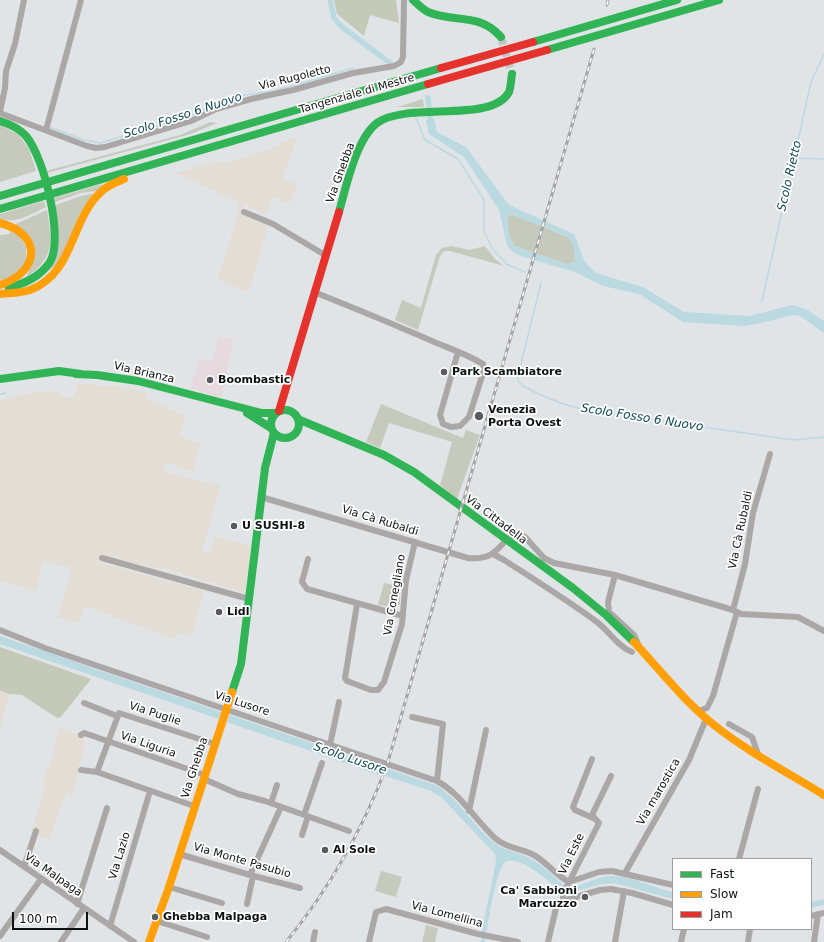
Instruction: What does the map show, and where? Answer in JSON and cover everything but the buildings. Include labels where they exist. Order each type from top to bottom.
[{"type":"main road","points":[[413,0],[426,11],[434,14],[485,23],[497,31],[501,37]]},
{"type":"main road","name":"Tangenziale di Mestre","points":[[0,196],[677,0]]},
{"type":"main road","name":"Tangenziale di Mestre","points":[[0,209],[719,0]]},
{"type":"main road","name":"Via Ghebba","points":[[278,412],[289,381],[314,292],[346,188],[358,153],[368,134],[378,122],[386,118],[420,111],[468,110],[493,106],[507,95],[512,83],[512,74]]},
{"type":"main road","points":[[0,121],[14,126],[27,137],[37,152],[40,168],[56,222],[56,240],[50,260],[45,269],[30,282],[16,286],[0,287]]},
{"type":"main road","points":[[0,294],[28,292],[38,289],[55,276],[62,267],[83,219],[98,195],[118,181],[162,168],[177,157]]},
{"type":"main road","points":[[0,191],[26,183],[35,186]]},
{"type":"main road","points":[[0,223],[13,226],[28,240],[31,250],[30,263],[20,277],[11,283],[0,287]]},
{"type":"main road","points":[[0,379],[59,371],[81,374]]},
{"type":"main road","name":"Via Brianza","points":[[0,383],[40,376],[81,374],[129,379],[233,407],[270,414],[278,412]]},
{"type":"main road","name":"Via Ghebba","points":[[289,381],[288,398],[294,412]]},
{"type":"main road","name":"Via Brianza","points":[[233,407],[252,415],[273,431]]},
{"type":"main road","points":[[287,409],[294,412],[300,420],[300,425],[296,434],[285,438],[273,431],[272,419],[278,412],[287,409]]},
{"type":"main road","name":"Via Cittadella","points":[[300,420],[326,434],[363,446],[394,461],[428,482],[592,604],[615,623],[639,646],[706,719],[744,745],[824,795]]},
{"type":"main road","name":"Via Ghebba","points":[[149,942],[169,886],[241,664],[261,497],[273,431]]},
{"type":"main road","name":"Via Cittadella","points":[[296,434],[306,432],[326,434]]},
{"type":"main road","name":"Via Ghebba","points":[[267,460],[277,444],[285,438]]},
{"type":"street","name":"Via Rugoletto","points":[[24,0],[15,44],[6,71],[5,88],[0,112],[87,146],[100,148],[191,121],[216,109],[237,103],[293,90],[353,73],[394,66],[401,62],[403,56],[404,0]]},
{"type":"street","points":[[46,130],[80,0]]},
{"type":"street","points":[[244,212],[273,224],[325,255]]},
{"type":"street","points":[[314,292],[459,353],[482,364],[484,370],[469,417],[460,426],[451,427],[443,424],[440,415],[459,353]]},
{"type":"street","name":"Via Cà Rubaldi","points":[[698,711],[705,710],[710,704],[735,611],[745,564],[753,513],[770,454]]},
{"type":"street","name":"Via Cà Rubaldi","points":[[261,497],[468,558],[481,559],[493,554],[515,535],[520,533],[544,558],[554,563],[615,575],[753,615],[798,617],[824,631]]},
{"type":"street","name":"Via Conegliano","points":[[357,604],[344,675],[347,681],[371,690],[380,689],[384,682],[402,624],[406,580],[415,542]]},
{"type":"street","points":[[493,554],[590,617],[604,628],[625,649],[632,652]]},
{"type":"street","points":[[102,558],[249,599]]},
{"type":"street","points":[[308,559],[302,582],[304,587],[357,604],[403,616]]},
{"type":"street","points":[[615,575],[608,602],[610,613],[634,635],[639,646]]},
{"type":"street","points":[[592,604],[601,606],[608,602]]},
{"type":"street","name":"Via Lusore","points":[[0,630],[45,648],[437,781],[452,790],[498,841],[512,848],[533,854],[568,883]]},
{"type":"street","points":[[330,745],[339,702]]},
{"type":"street","points":[[84,703],[117,716]]},
{"type":"street","name":"Via Puglie","points":[[97,772],[119,713],[215,744]]},
{"type":"street","points":[[412,717],[443,724],[437,781]]},
{"type":"street","name":"Via marostica","points":[[625,873],[689,760],[706,719]]},
{"type":"street","points":[[729,724],[751,736],[758,754]]},
{"type":"street","points":[[469,810],[486,730]]},
{"type":"street","name":"Via Liguria","points":[[81,735],[84,733],[204,777],[238,794],[271,803],[350,831]]},
{"type":"street","points":[[744,745],[748,742],[751,736]]},
{"type":"street","points":[[592,759],[573,807],[575,810],[593,818]]},
{"type":"street","points":[[302,835],[306,815],[322,762]]},
{"type":"street","points":[[81,770],[97,772],[194,806]]},
{"type":"street","name":"Via Este","points":[[563,902],[563,894],[598,823],[598,820],[593,818],[592,815],[612,776]]},
{"type":"street","points":[[271,803],[277,785]]},
{"type":"street","points":[[739,858],[758,789]]},
{"type":"street","name":"Via Lazio","points":[[110,926],[150,791]]},
{"type":"street","points":[[247,904],[251,876],[281,807]]},
{"type":"street","points":[[77,904],[107,808]]},
{"type":"street","points":[[24,867],[36,831]]},
{"type":"street","name":"Via Malpaga","points":[[0,850],[134,942]]},
{"type":"street","name":"Via Monte Pasubio","points":[[179,854],[251,876],[300,888]]},
{"type":"street","points":[[568,883],[599,872],[612,871],[625,873],[666,885],[672,885]]},
{"type":"street","points":[[0,936],[41,879]]},
{"type":"street","points":[[169,886],[222,903]]},
{"type":"street","points":[[548,942],[556,910],[563,902],[600,890],[624,891],[672,905]]},
{"type":"street","points":[[615,942],[624,891]]},
{"type":"street","points":[[63,941],[84,908]]},
{"type":"street","name":"Via Lomellina","points":[[369,942],[375,916],[379,910],[386,910],[490,937],[518,942]]},
{"type":"street","points":[[814,942],[821,914]]},
{"type":"street","points":[[157,921],[207,937]]},
{"type":"street","points":[[681,942],[684,930]]},
{"type":"street","points":[[748,942],[750,930]]},
{"type":"street","points":[[313,942],[315,932]]},
{"type":"shaded area","points":[[423,99],[424,107],[397,107]]},
{"type":"shaded area","points":[[210,122],[217,123],[191,134],[47,173],[46,171],[180,135]]},
{"type":"shaded area","points":[[0,125],[19,135],[29,149],[36,171],[0,182]]},
{"type":"shaded area","points":[[295,137],[296,140],[282,179],[297,185],[289,204],[273,197],[266,215],[245,204],[239,214],[268,225],[249,292],[218,280],[238,213],[238,202],[176,173],[203,165],[233,161],[267,150]]},
{"type":"shaded area","points":[[103,184],[97,191],[81,193],[55,202],[54,198]]},
{"type":"shaded area","points":[[93,193],[61,262],[48,271],[56,205]]},
{"type":"shaded area","points":[[44,201],[46,207],[24,218],[13,220],[0,219],[0,214]]},
{"type":"shaded area","points":[[47,210],[50,240],[47,256],[42,263],[26,278],[32,262],[16,224]]},
{"type":"shaded area","points":[[512,214],[568,237],[574,246],[575,262],[566,264],[515,246],[509,236],[508,228],[508,216]]},
{"type":"shaded area","points":[[13,227],[25,241],[27,261],[14,277],[0,280],[0,235],[9,234]]},
{"type":"shaded area","points":[[451,246],[469,250],[485,246],[496,260],[504,266],[450,251],[444,251],[440,256],[418,330],[395,320],[402,300],[421,308],[436,255],[442,248]]},
{"type":"shaded area","points":[[218,336],[234,340],[221,398],[190,388],[200,359],[212,362]]},
{"type":"shaded area","points":[[78,384],[113,386],[144,392],[146,399],[186,416],[179,436],[200,444],[192,472],[166,462],[163,471],[220,486],[202,552],[210,554],[215,537],[251,546],[245,593],[161,567],[155,568],[101,554],[99,563],[204,591],[191,636],[177,632],[174,639],[85,606],[78,623],[58,617],[72,568],[43,561],[36,591],[0,581],[0,400],[28,393],[57,391],[62,397],[74,398]]},
{"type":"shaded area","points":[[381,404],[463,438],[466,430],[480,435],[457,499],[440,485],[452,442],[389,423],[380,448],[366,442]]},
{"type":"shaded area","points":[[384,583],[400,586],[400,604],[396,608],[378,605]]},
{"type":"shaded area","points":[[0,690],[9,694],[0,728]]},
{"type":"shaded area","points":[[59,728],[86,737],[72,797],[66,793],[49,839],[31,833],[45,786],[44,777],[54,752]]},
{"type":"shaded area","points":[[381,871],[402,877],[396,897],[375,891]]},
{"type":"shaded area","points":[[426,925],[438,928],[435,942],[422,942]]},
{"type":"green space","points":[[334,0],[396,0],[399,23],[370,15],[364,36],[337,14]]},
{"type":"green space","points":[[0,647],[91,679],[61,717],[57,718],[22,695],[9,694],[0,690]]},
{"type":"water","points":[[434,119],[437,132],[466,147],[509,205],[574,234],[585,262],[596,273],[643,287],[684,312],[749,316],[792,305],[806,309],[824,321],[824,333],[800,316],[793,315],[744,326],[683,322],[639,294],[603,286],[575,272],[521,256],[513,252],[507,245],[499,210],[464,157],[429,134],[426,120]],"holes":[[[510,214],[567,236],[574,246],[575,262],[566,264],[515,246],[508,232],[508,216]]]},
{"type":"water","points":[[0,636],[221,712],[219,719],[0,644]]},
{"type":"water","points":[[230,715],[382,767],[379,775],[227,722]]},
{"type":"water","points":[[388,769],[436,785],[452,797],[496,844],[533,860],[544,867],[567,887],[577,886],[606,876],[612,876],[628,878],[672,892],[672,899],[614,883],[602,884],[569,893],[553,885],[531,868],[515,861],[506,861],[502,866],[495,886],[485,942],[481,942],[482,930],[496,862],[495,854],[441,797],[431,791],[385,776]]},
{"type":"waterway","points":[[330,0],[334,18],[342,27],[390,63]]},
{"type":"waterway","name":"Scolo Rietto","points":[[762,301],[811,82],[824,54]]},
{"type":"waterway","name":"Scolo Fosso 6 Nuovo","points":[[49,127],[84,140],[100,143],[187,117],[209,107],[245,95],[274,91],[353,68]]},
{"type":"waterway","points":[[428,98],[431,125]]},
{"type":"waterway","name":"Scolo Fosso 6 Nuovo","points":[[416,118],[425,140],[458,159],[484,200],[484,231],[493,250],[508,265],[525,272]]},
{"type":"waterway","points":[[794,158],[824,159]]},
{"type":"waterway","name":"Scolo Fosso 6 Nuovo","points":[[541,283],[518,376],[518,381],[523,386],[555,401],[589,411],[793,440],[824,437]]},
{"type":"waterway","points":[[0,394],[6,393]]},
{"type":"waterway","name":"Scolo Lusore","points":[[375,768],[394,774]]},
{"type":"waterway","name":"Scolo Lusore","points":[[812,905],[824,902]]},
{"type":"tunnel","points":[[501,37],[512,74]]},
{"type":"railway","points":[[607,5],[608,0]]},
{"type":"railway","points":[[286,942],[317,901],[344,857],[378,789],[387,765],[594,49]]},
{"type":"traffic: fast","points":[[413,0],[428,12],[484,24],[493,29],[501,37]]},
{"type":"traffic: fast","points":[[533,42],[677,0]]},
{"type":"traffic: fast","points":[[547,50],[719,0]]},
{"type":"traffic: fast","points":[[0,196],[441,68]]},
{"type":"traffic: fast","points":[[339,212],[353,164],[363,140],[377,123],[391,117],[408,113],[468,110],[485,107],[500,102],[509,92],[512,74]]},
{"type":"traffic: fast","points":[[0,209],[428,84]]},
{"type":"traffic: fast","points":[[0,121],[11,125],[20,131],[26,136],[33,146],[50,198],[55,235],[54,251],[50,262],[42,272],[32,279],[9,288]]},
{"type":"traffic: fast","points":[[0,379],[59,371],[81,374]]},
{"type":"traffic: fast","points":[[76,374],[97,375],[138,381],[262,413],[276,413]]},
{"type":"traffic: fast","points":[[285,410],[295,414],[299,424],[295,434],[285,438],[275,434],[271,424],[275,414],[285,410]]},
{"type":"traffic: fast","points":[[247,413],[271,428]]},
{"type":"traffic: fast","points":[[300,420],[384,455],[414,472],[573,588],[606,615],[634,642]]},
{"type":"traffic: fast","points":[[232,692],[241,664],[265,468],[274,433]]},
{"type":"traffic: slow","points":[[0,294],[27,291],[45,282],[56,271],[64,259],[84,216],[92,203],[104,189],[124,179]]},
{"type":"traffic: slow","points":[[0,223],[14,228],[24,236],[29,244],[31,253],[29,263],[23,271],[13,279],[0,285]]},
{"type":"traffic: slow","points":[[634,642],[682,696],[714,725],[754,753],[824,795]]},
{"type":"traffic: slow","points":[[149,942],[169,887],[232,692]]},
{"type":"traffic: jam","points":[[441,68],[533,42]]},
{"type":"traffic: jam","points":[[428,84],[547,50]]},
{"type":"traffic: jam","points":[[279,411],[339,212]]},
{"type":"place","name":"Park Scambiatore","points":[[444,372]]},
{"type":"place","name":"Boombastic","points":[[210,380]]},
{"type":"place","name":"Venezia Porta Ovest","points":[[479,416]]},
{"type":"place","name":"U SUSHI-8","points":[[234,526]]},
{"type":"place","name":"Lidl","points":[[219,612]]},
{"type":"place","name":"Al Sole","points":[[325,850]]},
{"type":"place","name":"Ca' Sabbioni Marcuzzo","points":[[585,897]]},
{"type":"place","name":"Ghebba Malpaga","points":[[155,917]]}]
